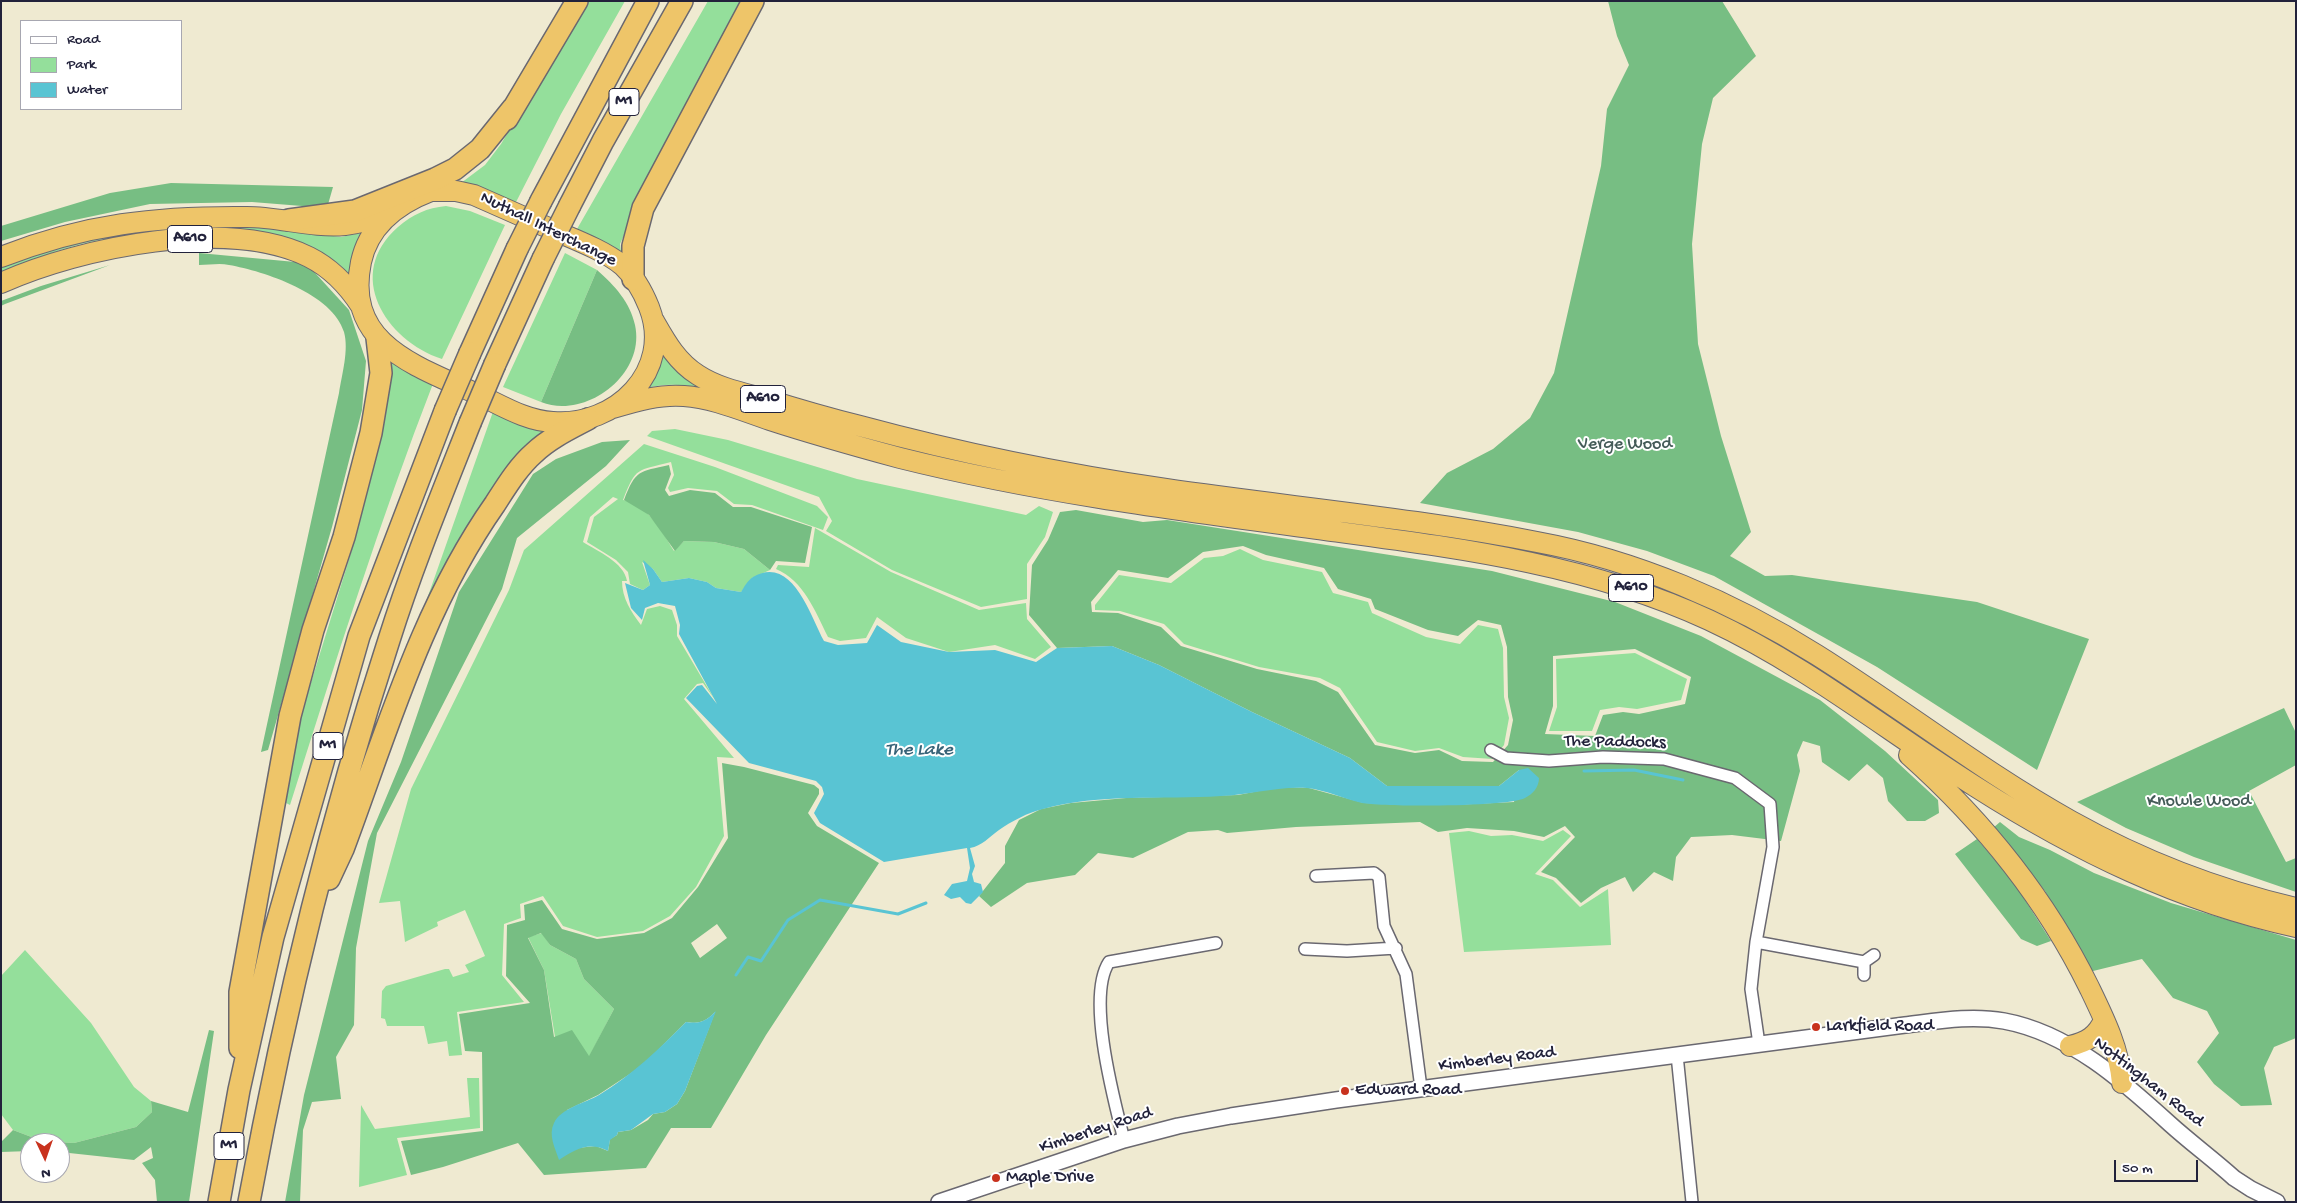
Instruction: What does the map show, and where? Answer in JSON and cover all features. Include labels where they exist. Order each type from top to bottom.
[{"type":"highway","points":[[431,191],[453,182],[476,164],[496,140],[577,1]]},
{"type":"highway","name":"M1","points":[[219,1202],[239,1090],[273,937],[359,636],[445,411],[517,249],[648,1]]},
{"type":"highway","name":"M1","points":[[249,1202],[276,1062],[307,925],[346,780],[389,638],[470,423],[543,258],[621,108],[682,1]]},
{"type":"highway","points":[[634,279],[633,246],[643,208],[753,1]]},
{"type":"highway","points":[[289,220],[355,211],[435,179],[469,160],[513,108]]},
{"type":"highway","name":"Nuthall Interchange","points":[[431,191],[456,191],[474,195],[602,252],[620,264],[642,290],[654,321],[652,356],[648,371],[636,390],[613,408],[588,419],[562,423],[534,419],[409,363],[390,351],[377,338],[368,325],[361,306],[359,274],[365,248],[375,230],[390,213],[410,200],[431,191]]},
{"type":"highway","name":"A610","points":[[1,257],[63,236],[130,222],[207,217],[289,220],[344,225],[365,222],[390,213]]},
{"type":"highway","name":"A610","points":[[1,283],[47,265],[107,249],[178,240],[234,240],[278,246],[310,257],[344,282],[361,306]]},
{"type":"highway","name":"A610","points":[[654,321],[680,360],[704,378],[740,392],[909,440],[1108,480],[1436,524],[1540,542],[1604,558],[1639,570],[1717,602],[1782,634],[1853,679],[1986,770],[2094,834],[2190,875],[2244,894],[2296,908]]},
{"type":"highway","points":[[239,1090],[240,992],[290,716],[313,630],[349,521],[371,433],[381,372],[377,338]]},
{"type":"highway","name":"A610","points":[[613,408],[648,398],[686,396],[837,441],[1034,487],[1102,499],[1476,551],[1566,570],[1632,589],[1710,621],[1769,651],[1844,697],[1975,786],[2102,860],[2208,903],[2296,927]]},
{"type":"highway","name":"M1","points":[[307,925],[343,849],[423,634],[465,551],[484,519],[532,454],[560,434],[588,419]]},
{"type":"highway","points":[[1844,697],[1956,798],[2024,878],[2072,952],[2118,1055],[2122,1082]]},
{"type":"highway","points":[[2070,1046],[2084,1043],[2094,1037],[2104,1020]]},
{"type":"street","name":"The Paddocks","points":[[1491,750],[1506,758],[1549,761],[1603,757],[1664,759],[1735,778],[1770,804],[1773,847],[1756,942],[1751,989],[1759,1044]]},
{"type":"street","points":[[1316,876],[1374,873],[1378,877],[1384,926],[1396,948],[1406,974],[1421,1088]]},
{"type":"street","points":[[1756,942],[1864,962],[1874,955]]},
{"type":"street","points":[[1124,1140],[1102,1046],[1102,999],[1105,968],[1109,962],[1216,943]]},
{"type":"street","points":[[1306,949],[1347,951],[1396,948]]},
{"type":"street","points":[[1864,962],[1864,975]]},
{"type":"street","name":"Kimberley Road","points":[[939,1202],[1124,1140],[1178,1126],[1230,1116],[1421,1088],[1958,1018],[1982,1018]]},
{"type":"street","name":"Nottingham Road","points":[[1982,1018],[2027,1026],[2070,1046],[2122,1082],[2234,1178],[2277,1202]]},
{"type":"street","points":[[1677,1056],[1692,1202]]},
{"type":"green space","points":[[587,1],[625,1],[561,114],[514,206],[457,186],[485,165],[501,144]]},
{"type":"green space","points":[[708,1],[745,1],[656,165],[620,244],[622,259],[573,236]]},
{"type":"green space","name":"Verge Wood","points":[[1608,1],[1722,1],[1756,56],[1713,98],[1702,144],[1692,244],[1698,344],[1721,436],[1751,532],[1730,556],[1765,576],[1792,575],[1977,602],[2089,639],[2037,770],[1877,667],[1714,576],[1647,551],[1578,532],[1420,503],[1447,473],[1493,449],[1530,418],[1554,373],[1601,166],[1607,109],[1629,65],[1617,36]]},
{"type":"green space","points":[[171,183],[333,187],[327,208],[252,202],[150,204],[65,222],[1,241],[1,226],[110,193]]},
{"type":"green space","points":[[446,206],[470,211],[505,225],[442,359],[422,350],[403,337],[378,304],[373,284],[374,265],[382,245],[398,227],[421,212]]},
{"type":"green space","points":[[261,226],[341,237],[369,231],[354,279],[336,262],[316,250],[295,241],[250,233],[226,232],[105,239],[59,250],[1,272],[1,265],[11,260],[129,228]]},
{"type":"green space","points":[[199,253],[306,263],[349,310],[366,361],[362,410],[332,527],[268,750],[261,752],[339,393],[346,346],[344,332],[337,318],[326,306],[312,296],[296,286],[244,268],[222,264],[199,265]]},
{"type":"green space","points":[[565,253],[597,270],[541,402],[503,387]]},
{"type":"green space","points":[[110,265],[1,306],[1,301],[41,286]]},
{"type":"green space","points":[[597,270],[621,295],[633,317],[636,343],[631,361],[622,376],[609,389],[593,399],[576,405],[558,406],[541,402]]},
{"type":"green space","points":[[660,346],[703,389],[673,385],[644,389]]},
{"type":"green space","points":[[391,359],[434,381],[414,433],[341,645],[290,805],[286,803],[297,728],[351,553],[371,478],[389,392]]},
{"type":"green space","points":[[495,406],[547,428],[490,494],[422,613]]},
{"type":"green space","points":[[675,429],[728,440],[857,479],[1026,515],[1039,506],[1053,512],[1045,537],[1027,564],[1027,599],[981,607],[892,570],[826,531],[832,521],[819,497],[647,436],[652,431]]},
{"type":"green space","points":[[630,440],[606,466],[517,538],[502,589],[377,833],[356,948],[354,1025],[336,1057],[341,1099],[312,1102],[303,1130],[300,1202],[285,1202],[304,1095],[368,841],[401,762],[459,592],[533,474],[556,459],[602,442]]},
{"type":"green space","points":[[644,444],[715,467],[817,506],[828,517],[823,530],[752,505],[734,504],[717,491],[688,488],[670,492],[668,488],[674,475],[671,462],[644,469],[635,475],[623,500],[632,502],[647,513],[674,551],[684,541],[714,542],[744,549],[770,570],[752,578],[741,592],[716,588],[707,582],[689,578],[662,582],[653,569],[642,562],[650,585],[643,590],[630,584],[628,572],[616,560],[587,542],[594,517],[618,499],[613,497],[590,517],[583,542],[621,568],[627,581],[622,581],[625,599],[641,625],[647,609],[660,606],[672,610],[677,625],[677,636],[715,700],[703,683],[697,684],[684,699],[734,758],[717,757],[724,836],[696,887],[670,916],[643,931],[597,937],[563,926],[543,896],[520,904],[521,918],[504,924],[502,975],[524,1002],[457,1012],[462,1055],[449,1056],[447,1041],[428,1044],[424,1026],[387,1026],[385,1019],[381,1018],[382,991],[386,986],[445,969],[449,969],[453,977],[469,972],[465,965],[485,956],[465,910],[437,922],[438,926],[405,942],[400,901],[379,903],[411,789],[509,590],[524,550]]},
{"type":"green space","points":[[669,465],[671,474],[665,490],[669,496],[690,490],[715,493],[733,507],[751,507],[812,527],[805,563],[776,561],[770,570],[744,549],[714,542],[684,541],[675,551],[649,515],[624,500],[636,477],[645,471]]},
{"type":"green space","points":[[1076,510],[1143,522],[1167,520],[1492,571],[1615,602],[1701,636],[1820,700],[1885,751],[1938,800],[1939,813],[1925,821],[1907,821],[1888,801],[1883,778],[1867,764],[1849,781],[1822,762],[1820,746],[1803,741],[1797,755],[1800,771],[1781,841],[1732,835],[1691,837],[1676,857],[1673,881],[1654,872],[1633,892],[1625,877],[1601,888],[1581,903],[1556,878],[1541,872],[1575,837],[1565,826],[1544,837],[1514,831],[1467,828],[1438,832],[1420,822],[1296,827],[1227,833],[1218,830],[1188,832],[1133,858],[1098,853],[1075,875],[1027,883],[991,907],[979,896],[1005,863],[1005,846],[1019,820],[1041,809],[1071,803],[1126,798],[1238,795],[1279,787],[1309,788],[1364,803],[1452,805],[1514,802],[1519,770],[1499,786],[1387,786],[1350,758],[1252,712],[1159,665],[1112,646],[1057,648],[1029,615],[1032,565],[1048,540],[1060,512]],"holes":[[[1243,546],[1266,555],[1324,568],[1338,589],[1371,599],[1375,609],[1428,630],[1458,636],[1478,620],[1501,625],[1507,647],[1508,697],[1513,720],[1508,745],[1493,762],[1462,761],[1439,750],[1415,753],[1375,745],[1338,692],[1316,681],[1257,669],[1181,646],[1161,627],[1118,613],[1092,612],[1091,602],[1118,570],[1168,578],[1203,552]],[[1635,649],[1691,677],[1685,704],[1639,714],[1623,712],[1603,715],[1595,736],[1545,734],[1553,706],[1553,656]]]},
{"type":"green space","points":[[815,528],[891,572],[979,610],[1026,603],[1027,619],[1051,647],[1035,659],[995,645],[949,652],[906,638],[877,617],[866,638],[840,641],[828,637],[808,598],[794,581],[776,569],[778,565],[809,567]]},
{"type":"green space","points":[[1240,549],[1263,560],[1322,572],[1333,593],[1368,602],[1372,613],[1426,637],[1460,644],[1478,625],[1498,629],[1503,648],[1504,697],[1509,718],[1504,745],[1493,759],[1463,757],[1439,748],[1415,751],[1377,742],[1340,688],[1320,678],[1259,667],[1184,644],[1164,624],[1120,611],[1095,610],[1095,605],[1119,575],[1171,583],[1204,558],[1223,556]]},
{"type":"green space","points":[[1635,653],[1687,679],[1681,700],[1637,709],[1619,707],[1600,710],[1592,731],[1549,731],[1557,707],[1556,659]]},
{"type":"green space","name":"Knowle Wood","points":[[2284,708],[2296,733],[2296,765],[2249,791],[2286,862],[2296,858],[2296,892],[2194,857],[2126,828],[2077,802]]},
{"type":"green space","points":[[722,763],[814,785],[819,789],[819,794],[808,813],[817,826],[879,863],[766,1035],[711,1128],[671,1128],[646,1168],[544,1175],[518,1143],[443,1167],[411,1175],[401,1141],[483,1131],[482,1052],[465,1051],[459,1014],[530,1003],[506,976],[507,925],[525,920],[524,905],[542,900],[562,929],[597,939],[644,933],[672,918],[698,887],[728,838]],"holes":[[[717,924],[727,938],[700,958],[691,943]],[[541,933],[550,945],[576,959],[584,979],[614,1009],[589,1056],[572,1030],[554,1037],[544,970],[528,938]],[[715,1012],[685,1091],[677,1104],[665,1112],[653,1114],[648,1120],[631,1130],[618,1132],[617,1135],[610,1139],[608,1151],[596,1146],[577,1148],[567,1110],[598,1095],[642,1066],[686,1022],[695,1023],[705,1020]]]},
{"type":"green space","points":[[2000,822],[2019,837],[2050,850],[2094,873],[2171,903],[2296,940],[2296,1038],[2274,1047],[2264,1068],[2272,1105],[2241,1106],[2214,1084],[2197,1062],[2219,1033],[2207,1011],[2173,998],[2142,959],[2089,972],[2045,891],[1993,828]]},
{"type":"green space","points":[[1563,830],[1571,836],[1535,874],[1553,880],[1580,907],[1608,889],[1611,945],[1464,952],[1449,833],[1469,831],[1491,836],[1512,835],[1543,841]]},
{"type":"green space","points":[[1977,839],[2013,881],[2051,941],[2037,946],[2021,939],[1955,854]]},
{"type":"green space","points":[[542,933],[550,945],[576,959],[584,979],[614,1009],[589,1057],[555,1037],[544,970],[528,937]]},
{"type":"green space","points":[[25,950],[91,1023],[134,1087],[151,1101],[152,1112],[136,1127],[74,1143],[70,1143],[70,1133],[21,1133],[13,1130],[1,1114],[1,976]]},
{"type":"green space","points":[[209,1030],[214,1031],[189,1202],[157,1202],[155,1180],[142,1163],[153,1158],[151,1147],[134,1160],[70,1153],[70,1143],[136,1127],[152,1112],[151,1101],[188,1112]]},
{"type":"green space","points":[[467,1078],[479,1078],[480,1128],[397,1138],[407,1175],[359,1187],[361,1105],[375,1129],[470,1117]]},
{"type":"green space","points":[[13,1130],[21,1133],[20,1151],[1,1152],[2,1141]]},
{"type":"water","name":"The Lake","points":[[643,560],[653,569],[662,582],[689,578],[707,582],[716,588],[741,592],[753,577],[767,572],[779,574],[789,580],[798,591],[806,603],[824,641],[838,645],[867,643],[877,625],[901,642],[949,652],[995,650],[1036,662],[1057,648],[1112,646],[1159,665],[1252,712],[1350,758],[1387,786],[1499,786],[1519,770],[1528,768],[1539,778],[1539,781],[1535,790],[1525,798],[1514,801],[1472,805],[1419,806],[1362,803],[1307,788],[1274,789],[1232,795],[1199,797],[1109,799],[1065,804],[1038,810],[1026,815],[1003,827],[982,843],[970,848],[975,866],[972,874],[974,882],[981,884],[983,892],[971,904],[966,903],[960,897],[951,899],[944,895],[952,884],[967,881],[970,868],[967,848],[884,862],[820,823],[814,813],[824,794],[822,787],[816,781],[749,763],[686,698],[697,686],[702,685],[717,704],[679,634],[680,625],[675,606],[658,603],[645,608],[642,620],[631,608],[625,583],[643,590],[650,585]]},
{"type":"water","points":[[716,1011],[685,1091],[677,1104],[665,1112],[653,1114],[631,1130],[618,1132],[610,1140],[608,1151],[595,1147],[583,1148],[559,1160],[553,1142],[552,1128],[562,1113],[599,1095],[623,1079],[686,1022],[696,1023],[703,1021]]},
{"type":"waterway","points":[[1584,771],[1634,770],[1683,780]]},
{"type":"waterway","points":[[736,975],[748,957],[761,961],[788,920],[820,900],[898,914],[926,903]]},
{"type":"place","name":"Larkfield Road","points":[[1816,1027]]},
{"type":"place","name":"Edward Road","points":[[1345,1091]]},
{"type":"place","name":"Maple Drive","points":[[996,1178]]}]
